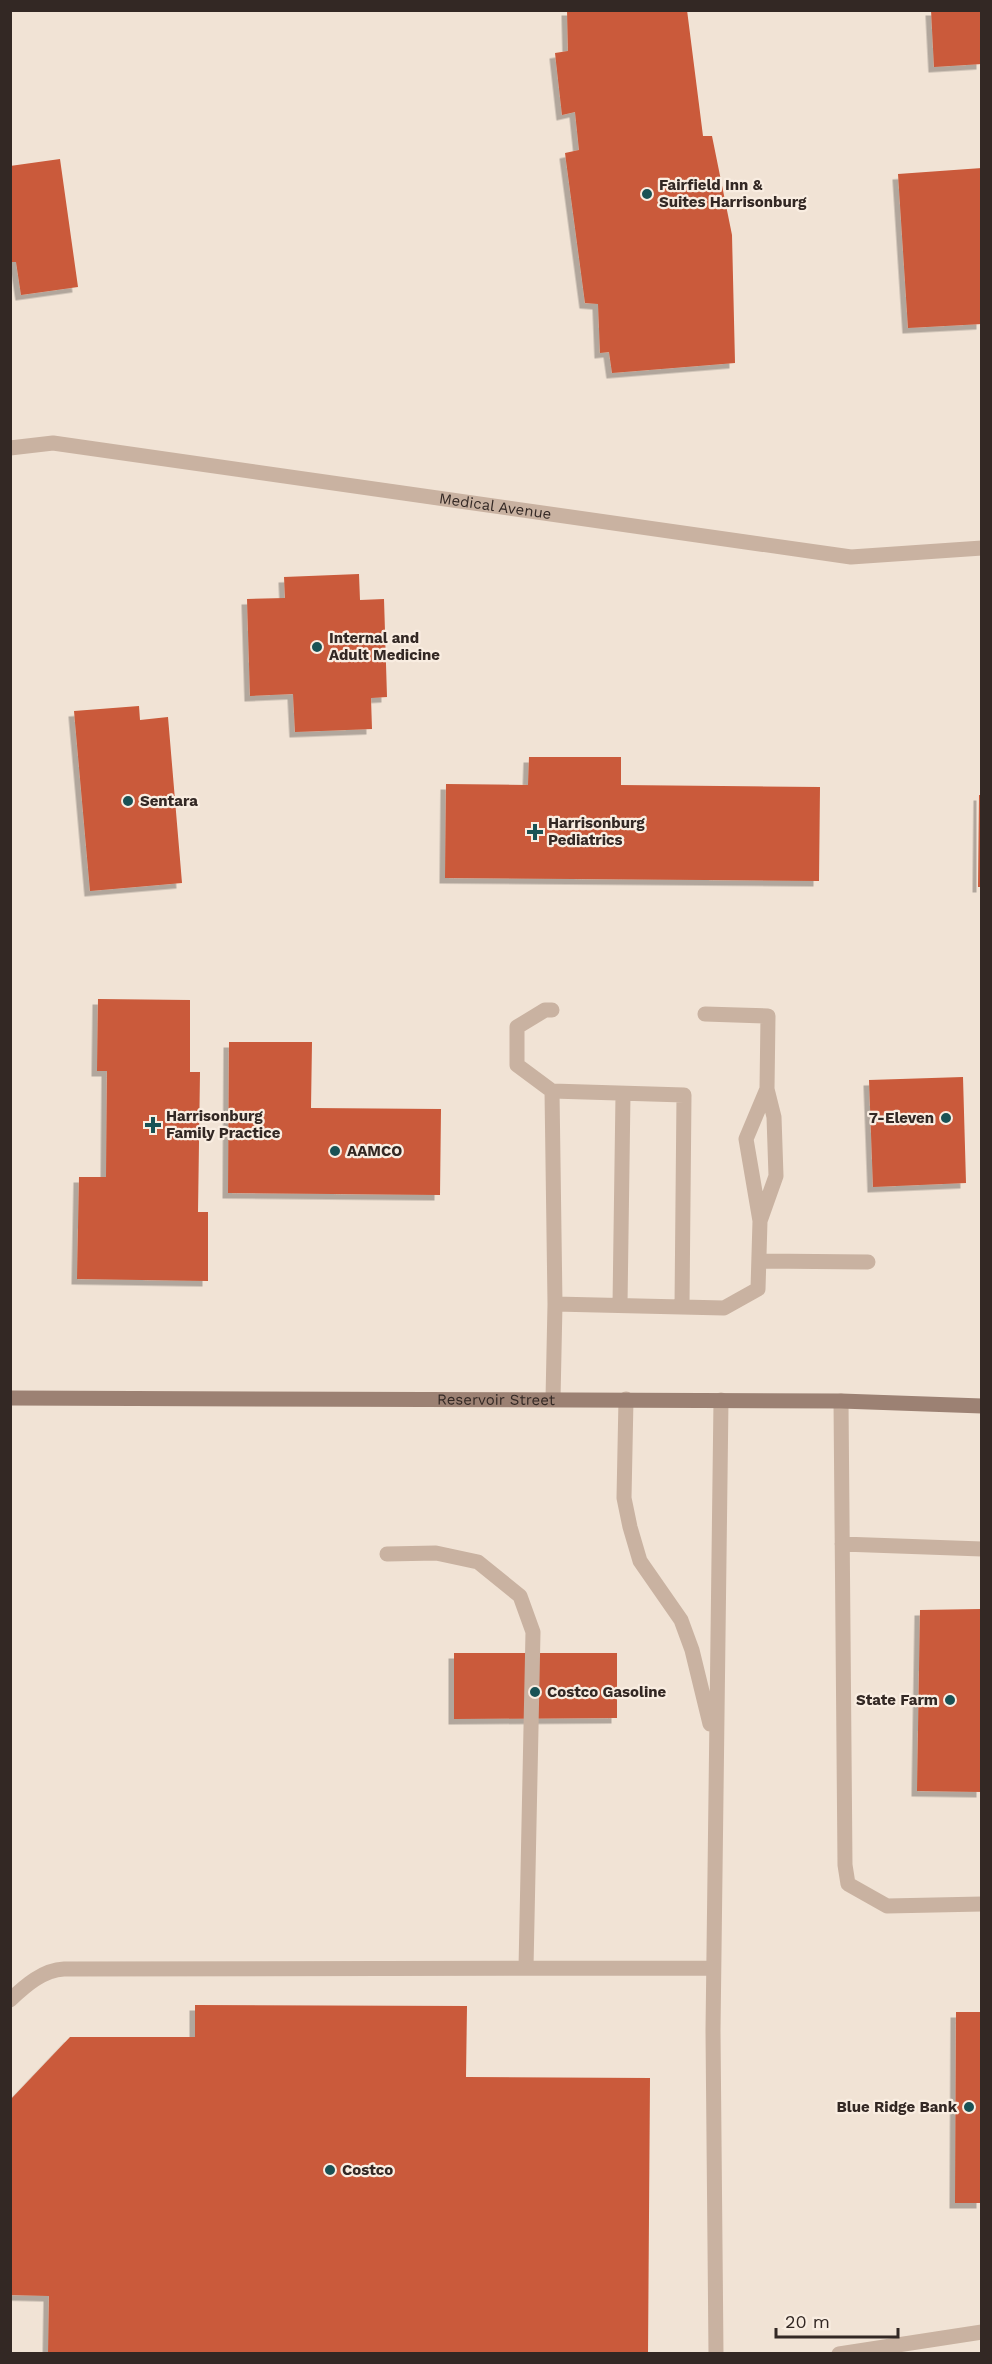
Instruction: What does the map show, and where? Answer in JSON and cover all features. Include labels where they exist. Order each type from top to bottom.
[{"type":"main road","name":"Reservoir Street","points":[[10,1398],[721,1400],[981,1406]]},
{"type":"street","name":"Medical Avenue","points":[[10,448],[53,443],[851,557],[981,548]]},
{"type":"street","points":[[552,1010],[545,1010],[517,1027],[517,1065],[552,1091],[684,1095],[682,1306]]},
{"type":"street","points":[[705,1014],[768,1016],[767,1089],[774,1116],[776,1176],[760,1221]]},
{"type":"street","points":[[555,1304],[724,1308],[758,1289],[760,1221],[746,1139],[767,1089]]},
{"type":"street","points":[[552,1091],[555,1304],[553,1399]]},
{"type":"street","points":[[620,1305],[623,1094]]},
{"type":"street","points":[[759,1261],[868,1262]]},
{"type":"street","points":[[626,1400],[624,1498],[630,1527],[640,1561],[681,1620],[704,1694],[716,1754]]},
{"type":"street","points":[[716,2354],[713,1968],[721,1400]]},
{"type":"street","points":[[841,1401],[845,1865],[848,1884],[887,1906],[981,1904]]},
{"type":"street","points":[[842,1544],[981,1549]]},
{"type":"street","points":[[387,1554],[436,1552],[478,1562],[520,1596],[533,1632],[526,1968]]},
{"type":"street","points":[[10,2000],[41,1976],[53,1970],[64,1969],[713,1968]]},
{"type":"street","points":[[838,2354],[981,2332]]},
{"type":"building","name":"Fairfield Inn & Suites Harrisonburg","points":[[567,10],[687,10],[703,136],[712,136],[732,235],[735,363],[612,373],[609,352],[600,353],[598,304],[585,303],[565,153],[579,150],[575,112],[562,115],[555,53],[568,51]]},
{"type":"building","points":[[931,10],[982,10],[982,64],[934,67]]},
{"type":"building","points":[[60,159],[78,287],[21,295],[16,262],[10,262],[10,166]]},
{"type":"building","points":[[982,168],[982,324],[908,328],[898,174]]},
{"type":"building","name":"Internal and Adult Medicine","points":[[359,574],[360,600],[384,599],[387,697],[371,698],[372,729],[295,732],[293,694],[250,696],[247,599],[285,598],[284,577]]},
{"type":"building","name":"Sentara","points":[[139,706],[140,720],[168,717],[182,883],[90,891],[74,711]]},
{"type":"building","points":[[529,757],[621,757],[621,785],[820,787],[819,881],[445,878],[446,784],[528,785]]},
{"type":"building","points":[[979,795],[982,795],[982,887],[978,887]]},
{"type":"building","name":"Harrisonburg Family Practice","points":[[98,999],[190,1000],[190,1072],[200,1072],[198,1212],[208,1212],[208,1281],[77,1279],[79,1177],[106,1177],[107,1071],[97,1071]]},
{"type":"building","name":"AAMCO","points":[[229,1042],[312,1042],[311,1108],[441,1109],[440,1195],[228,1193]]},
{"type":"building","points":[[963,1077],[966,1183],[873,1187],[869,1080]]},
{"type":"building","name":"State Farm","points":[[982,1609],[982,1792],[917,1791],[920,1610]]},
{"type":"building","points":[[454,1653],[617,1653],[617,1718],[454,1719]]},
{"type":"building","name":"Costco","points":[[195,2005],[467,2006],[466,2077],[650,2078],[648,2354],[48,2354],[49,2296],[10,2295],[12,2098],[70,2037],[195,2037]]},
{"type":"building","name":"Blue Ridge Bank","points":[[956,2012],[982,2012],[982,2203],[955,2203]]},
{"type":"place","name":"Fairfield Inn & Suites Harrisonburg","points":[[647,194]]},
{"type":"place","name":"Internal and Adult Medicine","points":[[317,647]]},
{"type":"place","name":"Sentara","points":[[128,801]]},
{"type":"place","name":"Harrisonburg Pediatrics","points":[[535,832]]},
{"type":"place","name":"7-Eleven","points":[[946,1118]]},
{"type":"place","name":"Harrisonburg Family Practice","points":[[153,1125]]},
{"type":"place","name":"AAMCO","points":[[335,1151]]},
{"type":"place","name":"Costco Gasoline","points":[[535,1692]]},
{"type":"place","name":"State Farm","points":[[950,1700]]},
{"type":"place","name":"Blue Ridge Bank","points":[[969,2107]]},
{"type":"place","name":"Costco","points":[[330,2170]]}]
